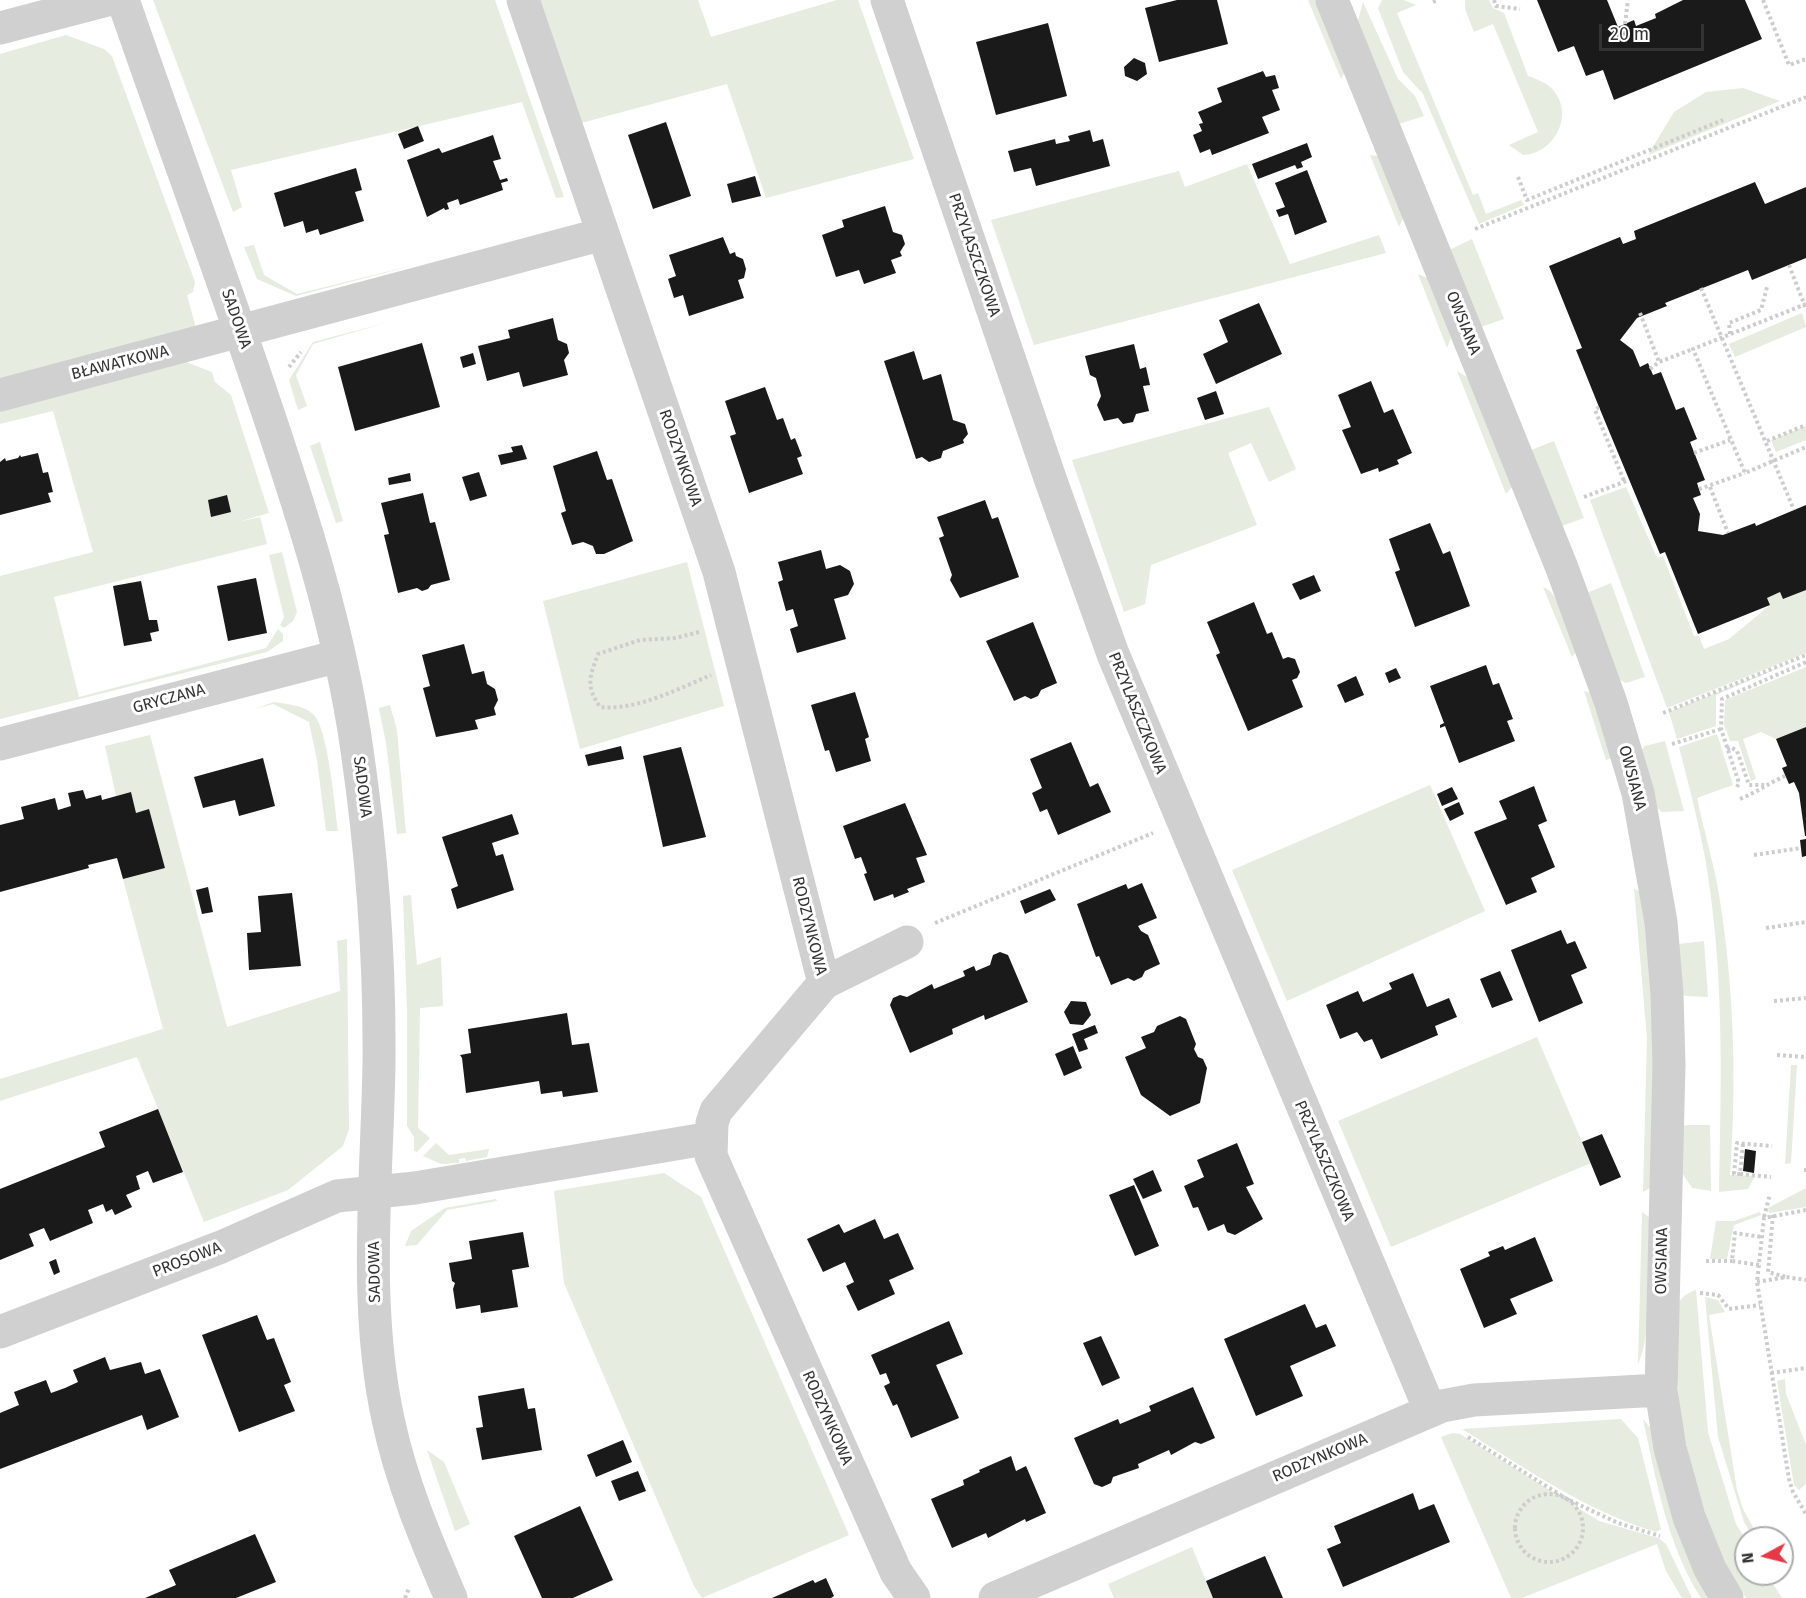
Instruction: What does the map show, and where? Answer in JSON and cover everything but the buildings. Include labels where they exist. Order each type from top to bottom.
[{"type":"street","points":[[0,28],[107,0]]},
{"type":"street","name":"SADOWA","points":[[123,0],[241,332],[309,539],[339,656],[356,745],[377,941],[379,1068],[375,1192],[376,1328],[387,1417],[418,1521],[451,1598]]},
{"type":"street","name":"RODZYNKOWA","points":[[523,0],[719,572],[824,983],[716,1111],[712,1123],[711,1155],[715,1170],[896,1572],[914,1598]]},
{"type":"street","name":"PRZYLASZCZKOWA","points":[[887,0],[1089,590],[1181,821],[1430,1410]]},
{"type":"street","name":"OWSIANA","points":[[1332,0],[1562,568],[1611,703],[1638,793],[1661,922],[1667,994],[1669,1065],[1661,1390],[1670,1448],[1689,1517],[1710,1569],[1727,1598]]},
{"type":"street","points":[[241,332],[603,234]]},
{"type":"street","name":"BŁAWATKOWA","points":[[0,394],[241,332]]},
{"type":"street","name":"GRYCZANA","points":[[0,744],[339,656]]},
{"type":"street","points":[[824,983],[907,942]]},
{"type":"street","name":"PROSOWA","points":[[0,1332],[221,1247],[337,1196],[415,1188],[711,1138]]},
{"type":"street","name":"RODZYNKOWA","points":[[995,1598],[1430,1410],[1474,1400],[1661,1390]]},
{"type":"path","points":[[1433,2],[1438,0]]},
{"type":"path","points":[[1494,0],[1496,6],[1520,9]]},
{"type":"path","points":[[1625,24],[1628,0]]},
{"type":"path","points":[[1762,0],[1789,65],[1806,59]]},
{"type":"path","points":[[1475,230],[1806,97]]},
{"type":"path","points":[[1518,177],[1527,200],[1723,120]]},
{"type":"path","points":[[1650,369],[1659,362],[1720,336],[1805,305],[1789,264]]},
{"type":"path","points":[[1730,334],[1729,323],[1761,310],[1767,287]]},
{"type":"path","points":[[1701,288],[1794,510]]},
{"type":"path","points":[[1640,313],[1659,362]]},
{"type":"path","points":[[1694,349],[1745,473]]},
{"type":"path","points":[[1584,497],[1626,481],[1595,410],[1599,407]]},
{"type":"path","points":[[1767,441],[1806,425]]},
{"type":"path","points":[[1694,453],[1730,440]]},
{"type":"path","points":[[1699,489],[1775,462],[1806,447]]},
{"type":"path","points":[[1710,487],[1728,533]]},
{"type":"path","points":[[703,631],[676,638],[640,640],[598,654],[590,679],[591,694],[600,707],[613,708],[654,699],[713,674]]},
{"type":"path","points":[[1663,713],[1806,655]]},
{"type":"path","points":[[1737,787],[1739,783],[1721,729],[1720,705],[1725,696],[1806,662]]},
{"type":"path","points":[[1672,744],[1721,729]]},
{"type":"path","points":[[1727,749],[1731,747],[1737,751],[1749,784],[1765,785]]},
{"type":"path","points":[[1740,799],[1759,792],[1765,785],[1785,776]]},
{"type":"path","points":[[907,942],[925,928],[1181,821]]},
{"type":"path","points":[[1754,855],[1801,848]]},
{"type":"path","points":[[1766,928],[1806,922]]},
{"type":"path","points":[[1774,1001],[1806,998]]},
{"type":"path","points":[[1777,1054],[1806,1057]]},
{"type":"path","points":[[1771,1177],[1734,1174],[1737,1143],[1772,1146]]},
{"type":"path","points":[[1770,1194],[1764,1218],[1757,1282],[1789,1479],[1792,1492],[1806,1514]]},
{"type":"path","points":[[1764,1218],[1806,1210]]},
{"type":"path","points":[[1773,1215],[1768,1272],[1806,1280]]},
{"type":"path","points":[[1732,1261],[1735,1233],[1762,1237]]},
{"type":"path","points":[[1706,1261],[1732,1261],[1759,1265]]},
{"type":"path","points":[[1757,1282],[1775,1281],[1786,1277]]},
{"type":"path","points":[[1700,1293],[1718,1295],[1724,1299],[1729,1309],[1760,1305]]},
{"type":"path","points":[[1771,1373],[1806,1368]]},
{"type":"path","points":[[1462,1433],[1567,1499],[1618,1523],[1670,1539]]},
{"type":"path","points":[[1546,1494],[1567,1499],[1576,1507],[1581,1517],[1581,1540],[1566,1558],[1555,1562],[1533,1558],[1518,1542],[1515,1532],[1520,1511],[1527,1503],[1546,1494]]},
{"type":"path","points":[[405,1598],[412,1580]]},
{"type":"shaded area","points":[[153,0],[495,0],[564,197],[556,198],[522,102],[231,170],[242,207],[233,212]]},
{"type":"shaded area","points":[[540,0],[698,0],[711,37],[837,0],[858,0],[914,159],[766,198],[727,84],[581,123]]},
{"type":"shaded area","points":[[1308,0],[1316,0],[1345,71],[1341,79]]},
{"type":"shaded area","points":[[1382,0],[1404,0],[1416,5],[1397,13],[1473,195],[1478,193],[1486,214],[1521,200],[1524,205],[1479,224],[1423,94],[1403,72],[1378,8]]},
{"type":"shaded area","points":[[1465,0],[1489,0],[1493,8],[1504,13],[1528,76],[1548,85],[1559,100],[1562,111],[1558,132],[1544,148],[1534,153],[1523,155],[1509,145],[1538,132],[1493,24],[1474,32],[1465,9]]},
{"type":"shaded area","points":[[1363,2],[1398,79],[1415,96],[1424,116],[1399,124],[1357,24]]},
{"type":"shaded area","points":[[66,35],[104,49],[112,56],[195,282],[193,292],[187,295],[196,328],[0,379],[0,54]]},
{"type":"shaded area","points":[[1743,88],[1780,101],[1648,155],[1674,112],[1706,92]]},
{"type":"shaded area","points":[[1370,155],[1378,156],[1403,218],[1399,227]]},
{"type":"shaded area","points":[[1247,164],[1290,264],[1379,235],[1386,253],[1034,345],[991,220],[1179,171],[1185,187]]},
{"type":"shaded area","points":[[1472,239],[1504,319],[1481,327],[1449,250]]},
{"type":"shaded area","points":[[254,245],[264,275],[297,294],[426,262],[296,296],[257,279],[244,247]]},
{"type":"shaded area","points":[[1418,274],[1427,278],[1451,338],[1447,348]]},
{"type":"shaded area","points":[[1802,313],[1806,327],[1735,357],[1729,344]]},
{"type":"shaded area","points":[[389,322],[313,344],[296,375],[307,406],[298,410],[289,380],[313,342]]},
{"type":"shaded area","points":[[186,362],[212,372],[215,382],[231,395],[269,513],[238,522],[260,517],[267,544],[54,597],[79,697],[266,648],[278,629],[283,634],[283,641],[267,652],[0,719],[0,576],[93,552],[53,411],[0,424],[0,411]]},
{"type":"shaded area","points":[[1457,371],[1467,377],[1512,487],[1506,494]]},
{"type":"shaded area","points":[[1269,407],[1296,469],[1269,482],[1251,443],[1228,453],[1257,525],[1151,565],[1145,604],[1124,612],[1072,460]]},
{"type":"shaded area","points":[[1806,426],[1806,440],[1776,452],[1771,440]]},
{"type":"shaded area","points":[[1554,441],[1584,518],[1562,526],[1531,450]]},
{"type":"shaded area","points":[[320,442],[343,521],[336,523],[310,446]]},
{"type":"shaded area","points":[[1626,487],[1657,558],[1663,556],[1694,636],[1699,636],[1704,649],[1729,639],[1770,605],[1767,598],[1780,592],[1784,599],[1806,590],[1806,653],[1667,708],[1590,500]]},
{"type":"shaded area","points":[[282,552],[297,612],[293,621],[284,628],[280,625],[284,617],[269,555]]},
{"type":"shaded area","points":[[687,562],[724,706],[580,749],[543,601]]},
{"type":"shaded area","points":[[1611,583],[1645,677],[1626,683],[1620,680],[1587,593]]},
{"type":"shaded area","points":[[1543,587],[1554,596],[1568,623],[1578,649],[1572,657]]},
{"type":"shaded area","points":[[1806,656],[1716,695],[1716,726],[1677,739],[1669,712]]},
{"type":"shaded area","points":[[1806,667],[1806,727],[1776,739],[1761,732],[1743,739],[1756,779],[1751,781],[1738,741],[1730,741],[1724,724],[1725,700]]},
{"type":"shaded area","points":[[1584,691],[1593,693],[1612,758],[1606,760]]},
{"type":"shaded area","points":[[274,702],[304,709],[313,714],[318,722],[327,751],[338,831],[326,831],[317,760],[309,722],[273,704],[254,709]]},
{"type":"shaded area","points":[[390,705],[397,730],[406,833],[397,834],[386,743],[379,708]]},
{"type":"shaded area","points":[[1717,734],[1733,785],[1697,798],[1717,883],[1727,955],[1733,1065],[1730,1175],[1755,1176],[1748,1189],[1719,1192],[1720,1003],[1718,965],[1704,854],[1679,747]]},
{"type":"shaded area","points":[[150,735],[227,1027],[340,991],[337,941],[347,939],[349,1129],[343,1146],[288,1190],[204,1222],[137,1057],[0,1101],[0,1079],[163,1029],[123,879],[165,868],[149,810],[136,813],[131,792],[116,796],[105,746]]},
{"type":"shaded area","points":[[1665,741],[1684,811],[1662,812],[1656,807],[1641,751],[1645,746]]},
{"type":"shaded area","points":[[1430,785],[1485,911],[1287,1001],[1232,870]]},
{"type":"shaded area","points":[[1634,888],[1643,894],[1655,1038],[1650,1188],[1643,1192],[1647,1038]]},
{"type":"shaded area","points":[[411,895],[417,965],[441,957],[443,1006],[420,1008],[418,1128],[430,1138],[417,1152],[414,1151],[414,1137],[407,1126],[407,1009],[403,896]]},
{"type":"shaded area","points":[[1704,941],[1708,997],[1686,996],[1682,994],[1679,944]]},
{"type":"shaded area","points":[[1537,1037],[1591,1163],[1391,1247],[1338,1121]]},
{"type":"shaded area","points":[[1791,1065],[1797,1065],[1791,1163],[1785,1164]]},
{"type":"shaded area","points":[[1710,1125],[1711,1191],[1692,1188],[1680,1170],[1683,1126]]},
{"type":"shaded area","points":[[436,1143],[449,1155],[489,1149],[487,1157],[466,1161],[465,1158],[459,1159],[459,1163],[441,1164],[423,1156]]},
{"type":"shaded area","points":[[664,1173],[701,1197],[849,1535],[702,1598],[694,1586],[564,1283],[554,1191]]},
{"type":"shaded area","points":[[1806,1188],[1806,1207],[1769,1213],[1768,1208]]},
{"type":"shaded area","points":[[496,1199],[497,1201],[447,1210],[417,1245],[405,1246],[411,1231],[445,1208]]},
{"type":"shaded area","points":[[1642,1212],[1649,1217],[1649,1293],[1646,1335],[1638,1364]]},
{"type":"shaded area","points":[[1760,1212],[1761,1215],[1734,1225],[1727,1259],[1710,1259],[1716,1221],[1734,1221]]},
{"type":"shaded area","points":[[1696,1290],[1708,1432],[1737,1526],[1734,1526],[1734,1578],[1711,1529],[1684,1435],[1676,1360],[1676,1311],[1678,1304],[1687,1294]]},
{"type":"shaded area","points":[[1705,1297],[1718,1300],[1725,1312],[1709,1315],[1737,1490],[1743,1509],[1752,1526],[1746,1526],[1744,1522],[1718,1437]]},
{"type":"shaded area","points":[[1785,1379],[1786,1394],[1806,1445],[1806,1484],[1799,1490],[1794,1485],[1777,1381]]},
{"type":"shaded area","points":[[1621,1419],[1638,1438],[1661,1529],[1656,1532],[1605,1513],[1580,1500],[1462,1429]]},
{"type":"shaded area","points":[[1643,1419],[1652,1430],[1709,1598],[1701,1598],[1679,1556],[1664,1511]]},
{"type":"shaded area","points":[[1452,1433],[1460,1434],[1599,1521],[1658,1538],[1666,1544],[1692,1598],[1682,1598],[1666,1571],[1657,1544],[1522,1598],[1511,1598],[1441,1437]]},
{"type":"shaded area","points":[[427,1450],[444,1462],[470,1524],[455,1531]]},
{"type":"shaded area","points":[[1192,1547],[1213,1598],[1114,1598],[1108,1584]]},
{"type":"shaded area","points":[[1739,1586],[1774,1586],[1782,1598],[1746,1598]]}]
